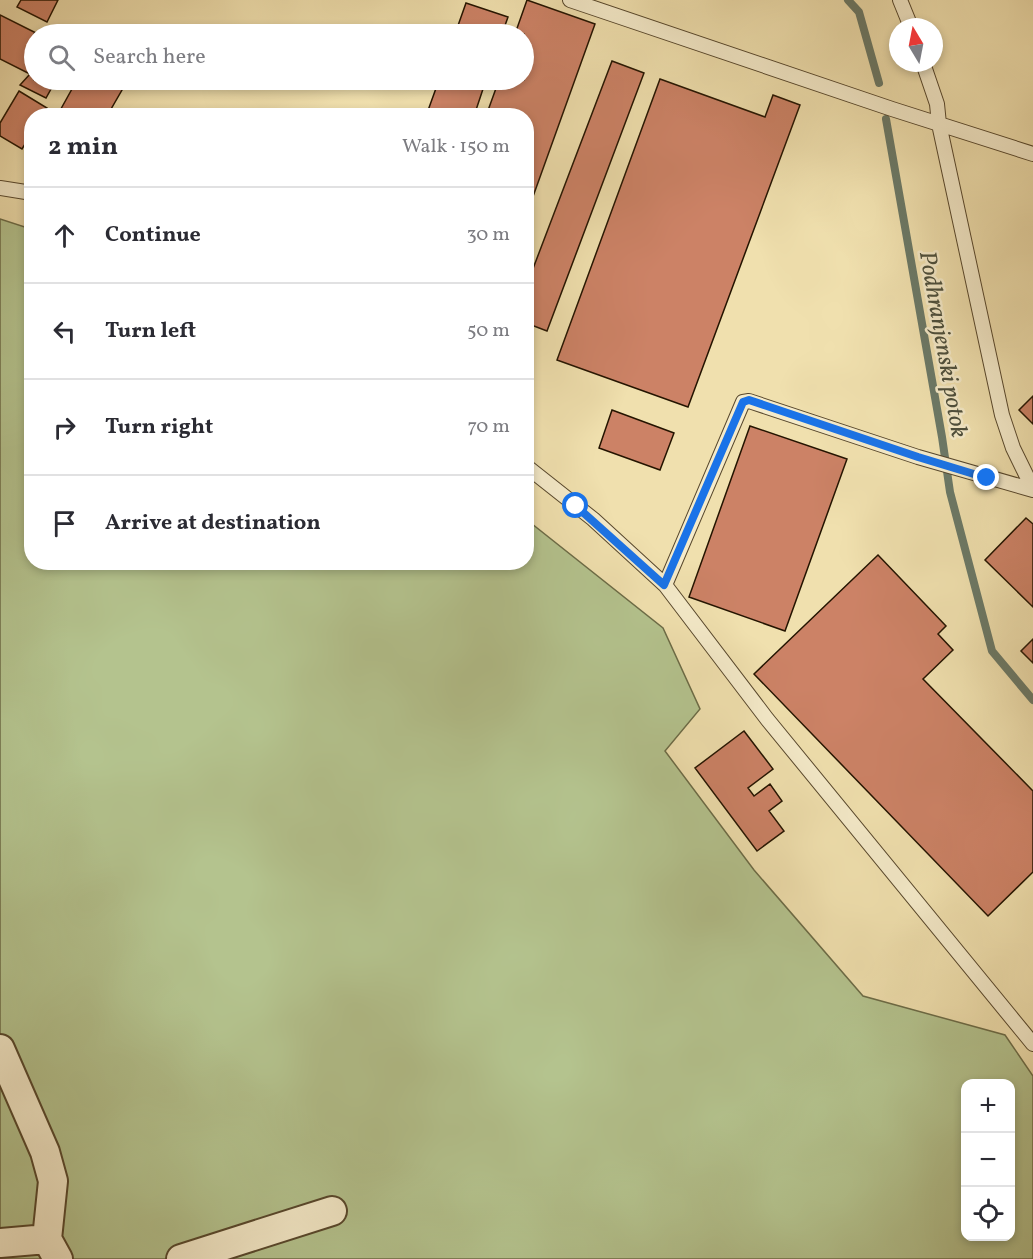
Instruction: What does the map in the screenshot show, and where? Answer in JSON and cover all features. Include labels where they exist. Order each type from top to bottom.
[{"type":"street","points":[[0,1049],[45,1152],[53,1181],[52,1249],[0,1243]]},
{"type":"street","points":[[181,1259],[332,1211]]},
{"type":"lane","points":[[570,0],[1033,154]]},
{"type":"lane","points":[[900,0],[907,18]]},
{"type":"lane","points":[[926,72],[937,104],[939,124],[1002,415],[1013,448],[1033,490]]},
{"type":"lane","points":[[0,188],[24,192]]},
{"type":"lane","points":[[664,585],[743,402],[749,400],[918,457],[1033,490]]},
{"type":"lane","points":[[534,472],[593,519],[664,585],[767,719],[1033,1044]]},
{"type":"green space","points":[[0,219],[24,227],[24,570],[534,570],[534,526],[663,628],[700,709],[665,751],[754,870],[863,996],[1005,1035],[1033,1076],[1033,1259],[0,1259]]},
{"type":"building","points":[[21,0],[58,0],[47,22],[17,7]]},
{"type":"building","points":[[527,0],[595,24],[534,194],[534,108],[489,108],[495,90],[534,90],[534,24],[519,24]]},
{"type":"building","points":[[466,3],[508,17],[506,24],[459,24]]},
{"type":"building","points":[[0,15],[24,27],[24,71],[0,59]]},
{"type":"building","points":[[612,61],[644,73],[547,331],[534,326],[534,266]]},
{"type":"building","points":[[660,79],[765,117],[773,95],[800,105],[688,407],[557,360]]},
{"type":"building","points":[[30,90],[50,90],[46,98]]},
{"type":"building","points":[[71,90],[122,90],[112,108],[61,108]]},
{"type":"building","points":[[435,90],[483,90],[477,108],[429,108]]},
{"type":"building","points":[[19,91],[47,108],[24,108],[24,146],[22,149],[0,136],[0,123]]},
{"type":"building","points":[[1033,396],[1033,424],[1019,410]]},
{"type":"building","points":[[612,410],[674,433],[660,470],[599,448]]},
{"type":"building","points":[[750,426],[847,459],[785,631],[689,597]]},
{"type":"building","points":[[1026,518],[1033,524],[1033,607],[985,560]]},
{"type":"building","points":[[878,555],[946,626],[938,634],[953,650],[923,679],[1033,791],[1033,872],[988,916],[754,674]]},
{"type":"building","points":[[1033,639],[1033,663],[1021,651]]},
{"type":"building","points":[[744,731],[773,769],[748,788],[754,796],[770,784],[782,801],[769,811],[784,831],[757,851],[695,768]]},
{"type":"waterway","name":"Podhranjenski potok","points":[[848,0],[859,12],[879,83]]},
{"type":"waterway","name":"Podhranjenski potok","points":[[886,119],[950,492],[992,651],[1033,700]]},
{"type":"route","points":[[576,506],[664,585],[743,402],[749,400],[987,478]]}]
